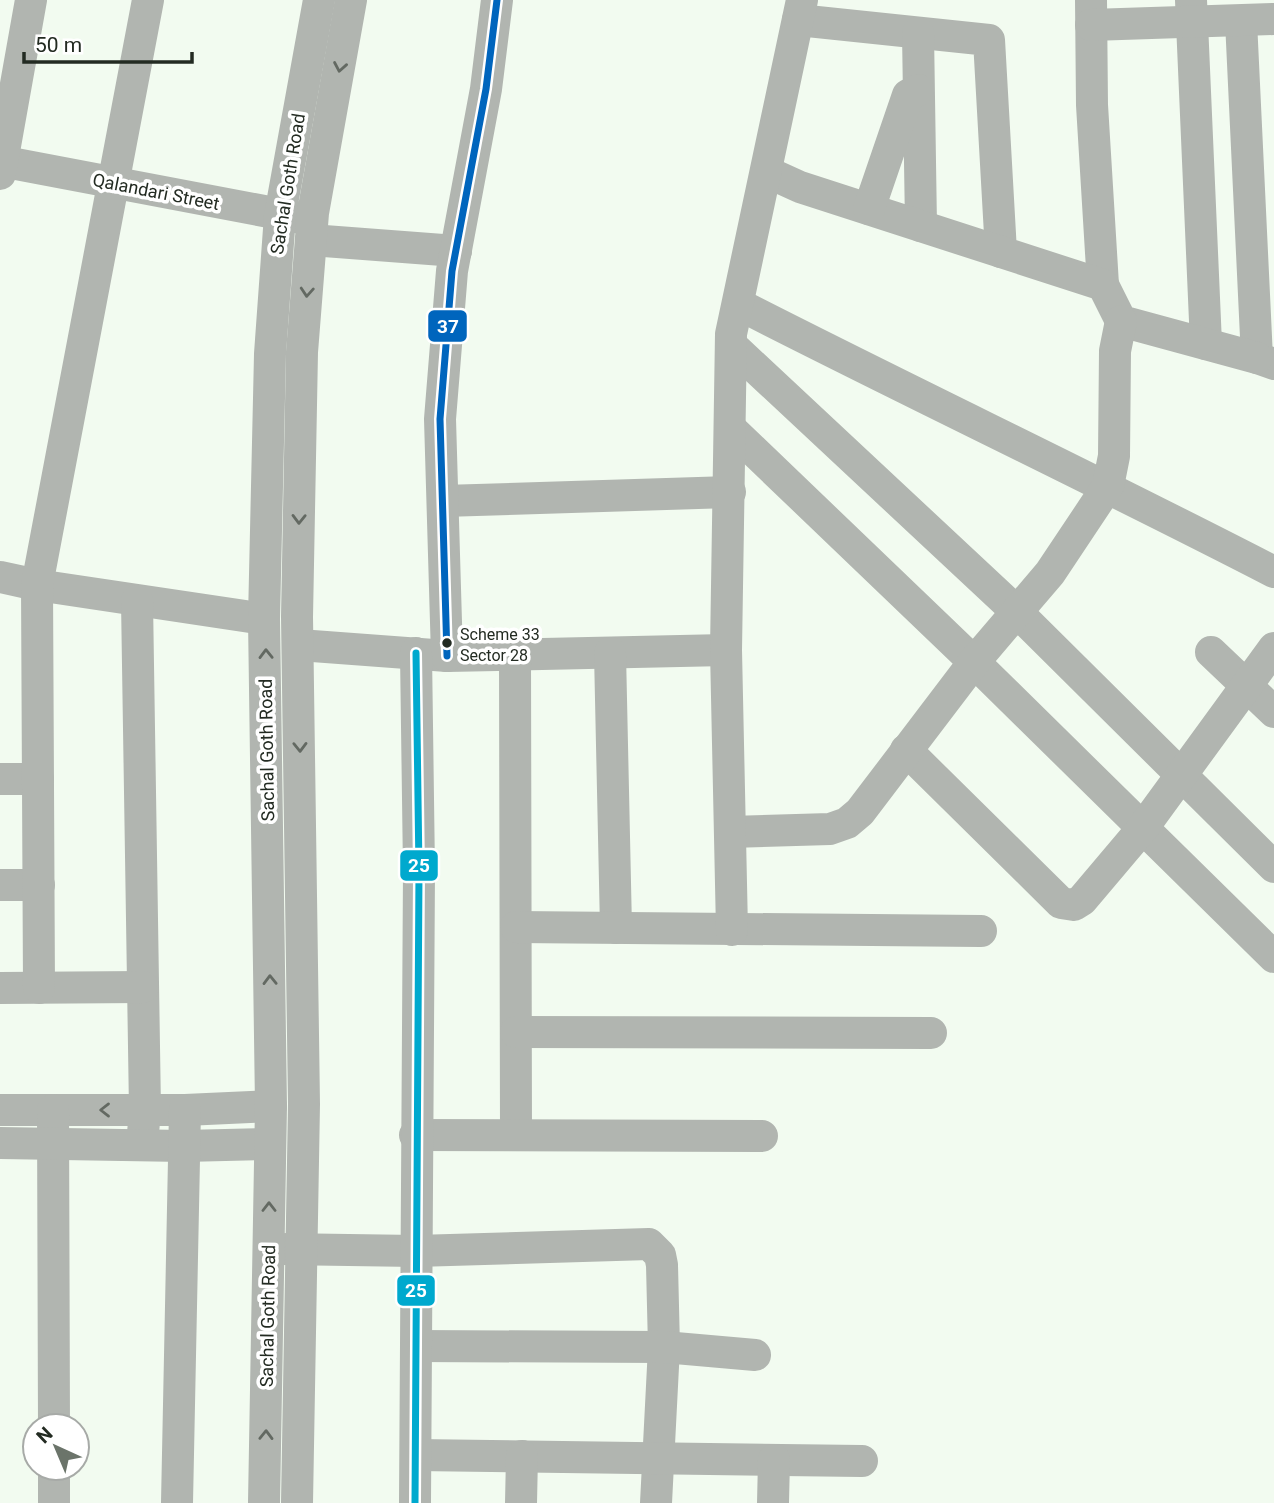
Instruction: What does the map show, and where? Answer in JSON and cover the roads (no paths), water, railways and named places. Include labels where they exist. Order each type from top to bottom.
[{"type":"street","points":[[1,166],[31,0]]},
{"type":"street","points":[[39,988],[37,585],[148,0]]},
{"type":"street","name":"Sachal Goth Road","points":[[264,1503],[271,1106],[264,619],[270,354],[280,215],[319,0]]},
{"type":"street","name":"Sachal Goth Road","points":[[297,1503],[304,1104],[297,603],[302,352],[312,230],[351,0]]},
{"type":"street","points":[[447,656],[440,419],[452,271],[486,89],[498,0]]},
{"type":"street","points":[[732,930],[726,650],[731,345],[737,304],[800,10],[918,33],[989,40],[1001,252]]},
{"type":"street","points":[[1191,11],[1206,344]]},
{"type":"street","points":[[730,832],[830,830],[846,823],[860,812],[974,662],[1050,573],[1108,486],[1114,456],[1115,351],[1121,321],[1103,285],[1092,105],[1091,12],[1191,11],[1250,15],[1266,361],[1121,321]]},
{"type":"street","points":[[918,33],[921,226]]},
{"type":"street","points":[[869,209],[908,95],[919,89]]},
{"type":"street","name":"Qalandari Street","points":[[1,166],[280,215],[312,230],[456,251]]},
{"type":"street","points":[[767,172],[800,187],[1103,285]]},
{"type":"street","points":[[737,304],[903,388],[1108,486],[1274,572]]},
{"type":"street","points":[[731,345],[1017,612],[1274,867]]},
{"type":"street","points":[[731,429],[974,662],[1274,957]]},
{"type":"street","points":[[443,501],[730,492]]},
{"type":"street","points":[[0,577],[137,601],[264,619]]},
{"type":"street","points":[[137,601],[145,1110],[142,1146]]},
{"type":"street","points":[[299,645],[447,656],[726,650]]},
{"type":"street","points":[[906,750],[1061,903],[1066,906],[1074,905],[1082,900],[1142,829],[1274,648]]},
{"type":"street","points":[[1211,652],[1274,712]]},
{"type":"street","points":[[415,1503],[415,1135],[419,871],[416,653]]},
{"type":"street","points":[[610,653],[616,928]]},
{"type":"street","points":[[515,655],[516,1135]]},
{"type":"street","points":[[0,779],[38,779]]},
{"type":"street","points":[[0,885],[39,885]]},
{"type":"street","points":[[516,927],[981,931]]},
{"type":"street","points":[[0,988],[143,987]]},
{"type":"street","points":[[516,1032],[931,1033]]},
{"type":"street","points":[[0,1110],[185,1110],[271,1106]]},
{"type":"street","points":[[53,1110],[54,1412]]},
{"type":"street","points":[[177,1503],[185,1110]]},
{"type":"street","points":[[415,1135],[762,1136]]},
{"type":"street","points":[[0,1143],[142,1146],[269,1144]]},
{"type":"street","points":[[270,1250],[303,1248],[416,1251],[649,1244],[660,1255],[662,1265],[664,1347],[656,1503]]},
{"type":"street","points":[[416,1346],[664,1347],[755,1355]]},
{"type":"street","points":[[416,1455],[862,1461]]},
{"type":"street","points":[[521,1503],[522,1456]]},
{"type":"street","points":[[773,1503],[774,1460]]},
{"type":"street","points":[[54,1482],[54,1503]]},
{"type":"place","name":"Scheme 33 Sector 28","points":[[447,643]]}]
